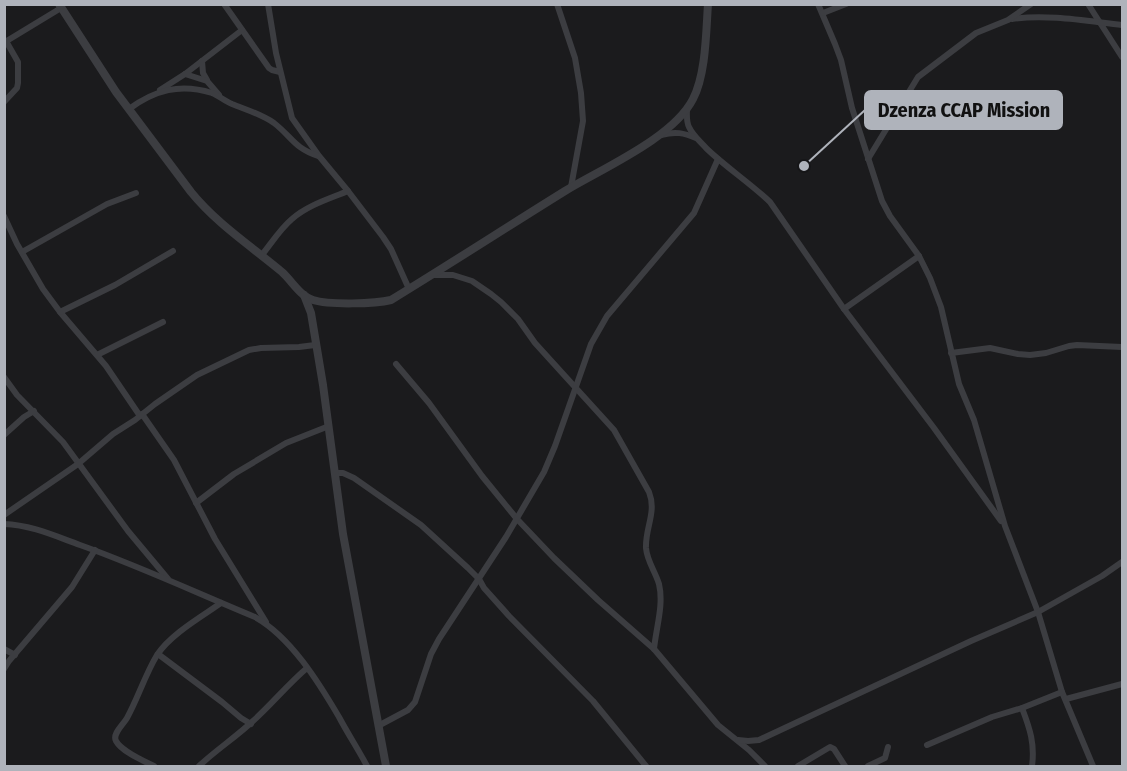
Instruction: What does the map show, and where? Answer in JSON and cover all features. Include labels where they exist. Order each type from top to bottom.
[{"type":"street","points":[[224,4],[269,68],[280,72]]},
{"type":"street","points":[[268,4],[280,72],[292,118],[391,249],[410,289]]},
{"type":"street","points":[[556,4],[576,58],[581,93],[583,121],[571,188]]},
{"type":"street","points":[[4,102],[17,88],[18,83],[18,62],[5,41],[60,6],[116,92],[202,206],[291,280],[304,295],[315,301],[381,303],[410,289],[668,128],[694,98],[702,71],[708,4]]},
{"type":"street","points":[[818,4],[841,60],[852,108],[885,208],[918,256],[930,278],[941,307],[962,391],[974,420],[1005,526],[1038,612],[1062,692],[1094,766]]},
{"type":"street","points":[[823,14],[846,4]]},
{"type":"street","points":[[868,159],[918,77],[976,33],[1008,20],[1031,4]]},
{"type":"street","points":[[1088,4],[1122,57]]},
{"type":"street","points":[[1008,20],[1029,17],[1122,25]]},
{"type":"street","points":[[129,109],[186,74],[242,30]]},
{"type":"street","points":[[202,61],[203,73],[220,97]]},
{"type":"street","points":[[186,74],[207,81]]},
{"type":"street","points":[[157,92],[188,89],[220,97],[265,117],[281,128],[302,150],[319,156]]},
{"type":"street","points":[[687,108],[689,127],[696,138],[770,202],[844,309],[1005,526]]},
{"type":"street","points":[[657,136],[675,132],[696,138]]},
{"type":"street","points":[[378,726],[408,710],[415,702],[435,646],[517,519],[544,472],[591,344],[601,325],[694,213],[718,159]]},
{"type":"street","points":[[261,256],[284,226],[298,214],[348,191]]},
{"type":"street","points":[[22,252],[107,204],[136,194]]},
{"type":"street","points":[[4,216],[43,289],[97,355],[171,454],[215,539],[267,624],[288,645],[327,696],[367,766]]},
{"type":"street","points":[[60,312],[115,285],[173,252]]},
{"type":"street","points":[[844,309],[918,256]]},
{"type":"street","points":[[430,275],[442,274],[463,278],[472,281],[491,294],[518,319],[535,343],[614,430],[651,496],[653,511],[647,535],[647,555],[661,598],[654,649]]},
{"type":"street","points":[[304,295],[311,314],[342,528],[386,766]]},
{"type":"street","points":[[97,355],[163,322]]},
{"type":"street","points":[[4,515],[78,464],[113,434],[187,381],[249,350],[315,345]]},
{"type":"street","points":[[951,353],[990,348],[1030,355],[1077,345],[1122,347]]},
{"type":"street","points":[[396,364],[429,403],[482,476],[517,519],[598,600],[654,649],[718,725],[765,766]]},
{"type":"street","points":[[4,377],[63,442],[128,531],[169,581]]},
{"type":"street","points":[[4,435],[34,411]]},
{"type":"street","points":[[196,503],[234,474],[286,443],[329,426]]},
{"type":"street","points":[[335,473],[343,473],[354,478],[421,525],[479,579],[509,616],[593,701],[646,766]]},
{"type":"street","points":[[4,524],[16,524],[38,530],[95,550],[267,624]]},
{"type":"street","points":[[4,669],[72,587],[95,550]]},
{"type":"street","points":[[737,740],[759,740],[1038,612],[1102,576],[1122,562]]},
{"type":"street","points":[[154,766],[127,752],[115,740],[115,735],[126,720],[158,654],[178,634],[221,603]]},
{"type":"street","points":[[4,649],[15,655]]},
{"type":"street","points":[[158,654],[250,724]]},
{"type":"street","points":[[199,766],[270,706],[285,687],[307,668]]},
{"type":"street","points":[[1066,699],[1122,684]]},
{"type":"street","points":[[927,745],[992,717],[1062,692]]},
{"type":"street","points":[[1022,708],[1033,741],[1032,766]]},
{"type":"street","points":[[798,766],[830,747],[834,749],[845,766]]},
{"type":"street","points":[[868,766],[883,759],[888,747]]},
{"type":"place","name":"Dzenza CCAP Mission","points":[[804,166]]}]
